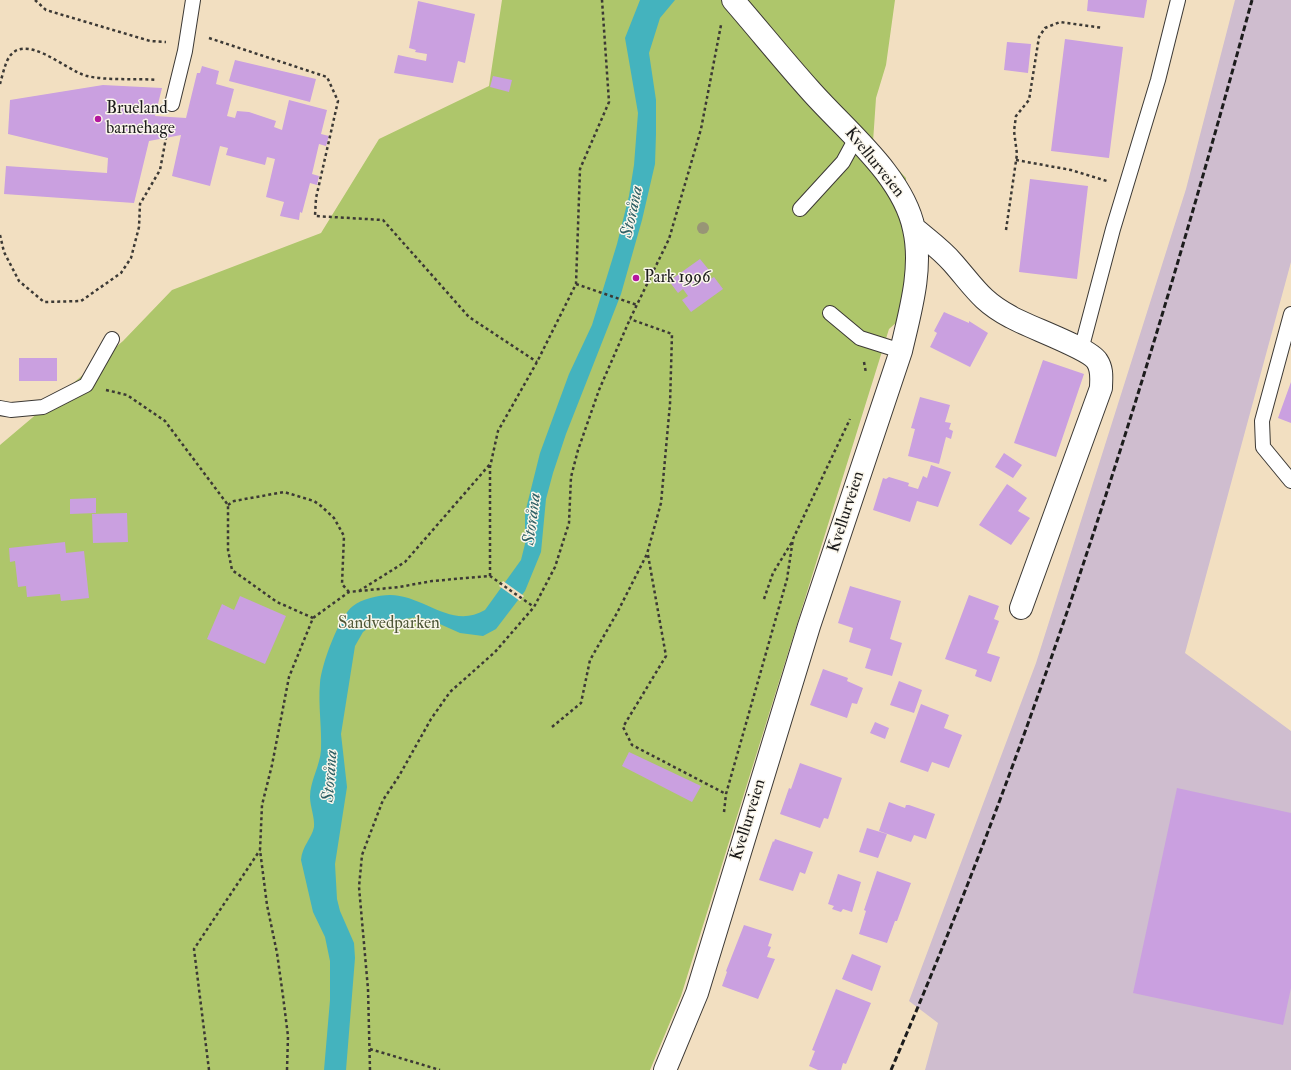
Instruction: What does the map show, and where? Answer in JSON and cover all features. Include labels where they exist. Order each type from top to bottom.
[{"type":"street","name":"Kvellurveien","points":[[664,1070],[697,993],[809,626],[901,352],[911,308],[916,275],[915,229],[899,190],[856,138],[810,91],[733,0]]},
{"type":"street","points":[[915,229],[934,244],[953,263],[976,292],[996,309],[1023,324],[1081,350],[1097,361],[1102,373],[1101,388],[1021,608]]},
{"type":"lane","points":[[172,104],[187,38],[193,0]]},
{"type":"lane","points":[[1081,350],[1158,80],[1178,0]]},
{"type":"lane","points":[[800,209],[843,162],[856,138]]},
{"type":"lane","points":[[830,314],[860,338],[901,352]]},
{"type":"lane","points":[[1291,314],[1262,421],[1263,447],[1291,481]]},
{"type":"lane","points":[[0,408],[11,410],[43,407],[86,385],[112,339]]},
{"type":"path","points":[[35,0],[46,10],[150,41],[187,38],[327,77],[338,101],[316,198],[315,216],[383,220],[469,317],[537,362]]},
{"type":"path","points":[[490,576],[491,463],[498,431],[537,362],[576,284],[580,169],[609,102],[602,0]]},
{"type":"path","points":[[370,1070],[368,989],[359,894],[362,855],[384,800],[431,719],[450,692],[495,652],[534,607],[555,567],[569,522],[571,477],[578,450],[599,390],[636,306],[669,240],[701,128],[721,21]]},
{"type":"path","points":[[1006,230],[1017,154],[1014,131],[1016,116],[1029,100],[1039,37],[1045,28],[1060,22],[1104,28]]},
{"type":"path","points":[[0,84],[7,60],[11,55],[15,51],[30,48],[49,56],[65,67],[84,75],[98,78],[146,79],[177,83]]},
{"type":"path","points":[[0,235],[4,252],[19,281],[44,302],[81,301],[121,273],[131,258],[139,227],[140,204],[160,170],[166,138]]},
{"type":"path","points":[[1016,160],[1071,170],[1097,179],[1128,185]]},
{"type":"path","points":[[576,284],[636,306]]},
{"type":"path","points":[[552,727],[580,703],[590,660],[617,613],[647,554],[661,503],[670,404],[672,334],[630,319]]},
{"type":"path","points":[[860,338],[867,376]]},
{"type":"path","points":[[86,385],[126,395],[165,421],[228,505],[228,550],[232,570],[277,602],[312,618]]},
{"type":"path","points":[[764,598],[773,573],[794,539],[851,417]]},
{"type":"path","points":[[356,592],[375,582],[405,562],[491,463]]},
{"type":"path","points":[[228,505],[234,501],[284,492],[314,501],[334,518],[344,536],[342,584],[349,592]]},
{"type":"path","points":[[647,554],[666,656],[623,727],[632,745],[726,794],[787,579],[794,539]]},
{"type":"path","points":[[288,1070],[288,1036],[283,996],[277,952],[267,905],[260,850],[262,805],[272,765],[289,677],[312,618],[349,592],[399,587],[432,581],[490,576],[534,607]]},
{"type":"path","points":[[209,1070],[194,948],[260,850]]},
{"type":"path","points":[[370,1049],[440,1070]]},
{"type":"shaded area","points":[[1235,0],[1291,0],[1291,262],[1185,653],[1291,731],[1291,1070],[925,1070],[938,1023],[909,1001],[1036,663],[1186,189]]},
{"type":"green space","name":"Sandvedparken","points":[[502,0],[895,0],[886,65],[876,98],[873,142],[906,178],[907,244],[904,306],[897,322],[889,329],[681,996],[650,1070],[0,1070],[0,445],[123,341],[172,290],[321,233],[379,139],[489,86]]},
{"type":"water","name":"Storåna","points":[[640,0],[675,0],[660,18],[649,53],[656,100],[655,164],[642,220],[621,294],[566,434],[553,473],[546,499],[541,552],[525,591],[496,629],[483,636],[460,633],[433,621],[418,617],[374,624],[363,632],[355,646],[341,734],[347,787],[335,864],[337,899],[340,911],[354,943],[355,958],[346,1070],[324,1070],[330,1000],[330,961],[325,937],[313,912],[301,860],[303,850],[314,827],[310,791],[321,750],[320,683],[327,654],[342,620],[353,606],[361,601],[380,596],[402,596],[449,614],[461,616],[473,615],[485,610],[521,560],[525,544],[525,513],[540,453],[569,374],[592,325],[617,244],[629,196],[634,165],[638,113],[625,38]]},
{"type":"pier","points":[[503,581],[524,596],[520,601],[499,586]]},
{"type":"building","points":[[1088,0],[1147,0],[1144,18],[1087,11]]},
{"type":"building","points":[[418,1],[475,14],[465,63],[458,61],[453,83],[394,73],[398,55],[426,61],[427,54],[415,52],[416,50],[409,48]]},
{"type":"building","points":[[1065,39],[1123,47],[1109,158],[1051,151]]},
{"type":"building","points":[[1007,42],[1031,44],[1028,73],[1004,70]]},
{"type":"building","points":[[235,60],[316,79],[310,102],[229,81]]},
{"type":"building","points":[[202,66],[219,71],[216,84],[234,89],[227,116],[235,118],[237,111],[249,112],[276,121],[274,127],[282,130],[289,100],[327,110],[321,134],[329,136],[326,146],[319,144],[312,174],[319,176],[317,185],[310,183],[302,213],[300,212],[299,220],[280,216],[284,202],[266,197],[275,159],[267,157],[265,165],[226,155],[228,148],[220,146],[210,186],[172,176],[181,135],[149,141],[134,203],[4,194],[6,166],[107,173],[108,158],[8,134],[10,100],[103,85],[162,88],[155,116],[186,118],[197,73],[200,73]]},
{"type":"building","points":[[493,76],[512,80],[509,92],[490,87]]},
{"type":"building","points":[[1030,179],[1088,186],[1077,279],[1019,272]]},
{"type":"building","points":[[700,259],[709,270],[704,274],[709,280],[714,277],[723,289],[691,312],[682,300],[688,296],[683,289],[678,293],[669,281]]},
{"type":"building","points":[[944,312],[969,323],[969,321],[988,333],[970,367],[930,347],[937,333],[934,331]]},
{"type":"building","points":[[19,358],[57,358],[57,381],[19,381]]},
{"type":"building","points":[[1043,360],[1084,374],[1056,457],[1014,443]]},
{"type":"building","points":[[1291,382],[1291,423],[1278,418]]},
{"type":"building","points":[[920,397],[950,405],[945,422],[951,423],[949,429],[953,431],[951,439],[946,437],[939,464],[908,456],[915,429],[911,428]]},
{"type":"building","points":[[1004,453],[1022,465],[1013,478],[995,467]]},
{"type":"building","points":[[931,465],[951,472],[938,507],[917,501],[910,522],[873,510],[883,478],[886,479],[889,477],[909,483],[908,486],[918,489],[923,476],[927,478]]},
{"type":"building","points":[[1007,484],[1027,498],[1018,511],[1030,518],[1011,545],[979,525]]},
{"type":"building","points":[[96,498],[96,513],[70,514],[70,499]]},
{"type":"building","points":[[127,513],[128,542],[93,543],[92,514]]},
{"type":"building","points":[[65,542],[66,553],[84,551],[89,598],[61,601],[60,594],[27,597],[26,586],[18,587],[15,561],[10,562],[9,548]]},
{"type":"building","points":[[850,586],[901,601],[890,639],[902,643],[892,676],[865,668],[871,649],[849,642],[853,628],[838,623]]},
{"type":"building","points":[[969,595],[999,606],[994,619],[999,621],[987,653],[1000,657],[991,682],[975,676],[977,670],[945,659]]},
{"type":"building","points":[[240,596],[286,616],[265,664],[207,639],[222,604],[234,610]]},
{"type":"building","points":[[823,669],[848,678],[847,681],[863,688],[857,704],[852,703],[847,718],[810,705]]},
{"type":"building","points":[[899,681],[922,690],[914,713],[890,705]]},
{"type":"building","points":[[921,704],[949,715],[944,728],[962,735],[949,768],[932,762],[928,772],[900,762]]},
{"type":"building","points":[[875,722],[889,728],[885,739],[870,733]]},
{"type":"building","points":[[629,752],[701,786],[692,802],[622,766]]},
{"type":"building","points":[[800,763],[842,778],[828,819],[824,818],[820,828],[780,814]]},
{"type":"building","points":[[1177,788],[1291,813],[1291,988],[1283,1025],[1133,993]]},
{"type":"building","points":[[889,802],[905,808],[906,805],[909,805],[935,814],[926,839],[914,835],[911,842],[879,831]]},
{"type":"building","points":[[867,828],[887,834],[878,858],[859,852]]},
{"type":"building","points":[[775,839],[813,852],[805,874],[800,872],[793,891],[759,880]]},
{"type":"building","points":[[877,871],[911,883],[887,943],[859,934],[866,911],[864,910]]},
{"type":"building","points":[[838,874],[861,882],[852,912],[843,909],[841,912],[832,909],[834,906],[828,904]]},
{"type":"building","points":[[744,925],[772,934],[768,946],[771,947],[767,957],[775,959],[758,999],[722,986],[727,972],[726,971]]},
{"type":"building","points":[[852,954],[881,966],[872,991],[842,979]]},
{"type":"building","points":[[836,989],[871,1003],[846,1064],[843,1063],[841,1070],[818,1070],[809,1066],[815,1051],[812,1050]]},
{"type":"railway","points":[[891,1070],[946,940],[997,808],[1045,676],[1091,542],[1175,272],[1252,0]]},
{"type":"place","name":"Brueland barnehage","points":[[98,119]]},
{"type":"place","name":"Park 1996","points":[[636,278]]}]
